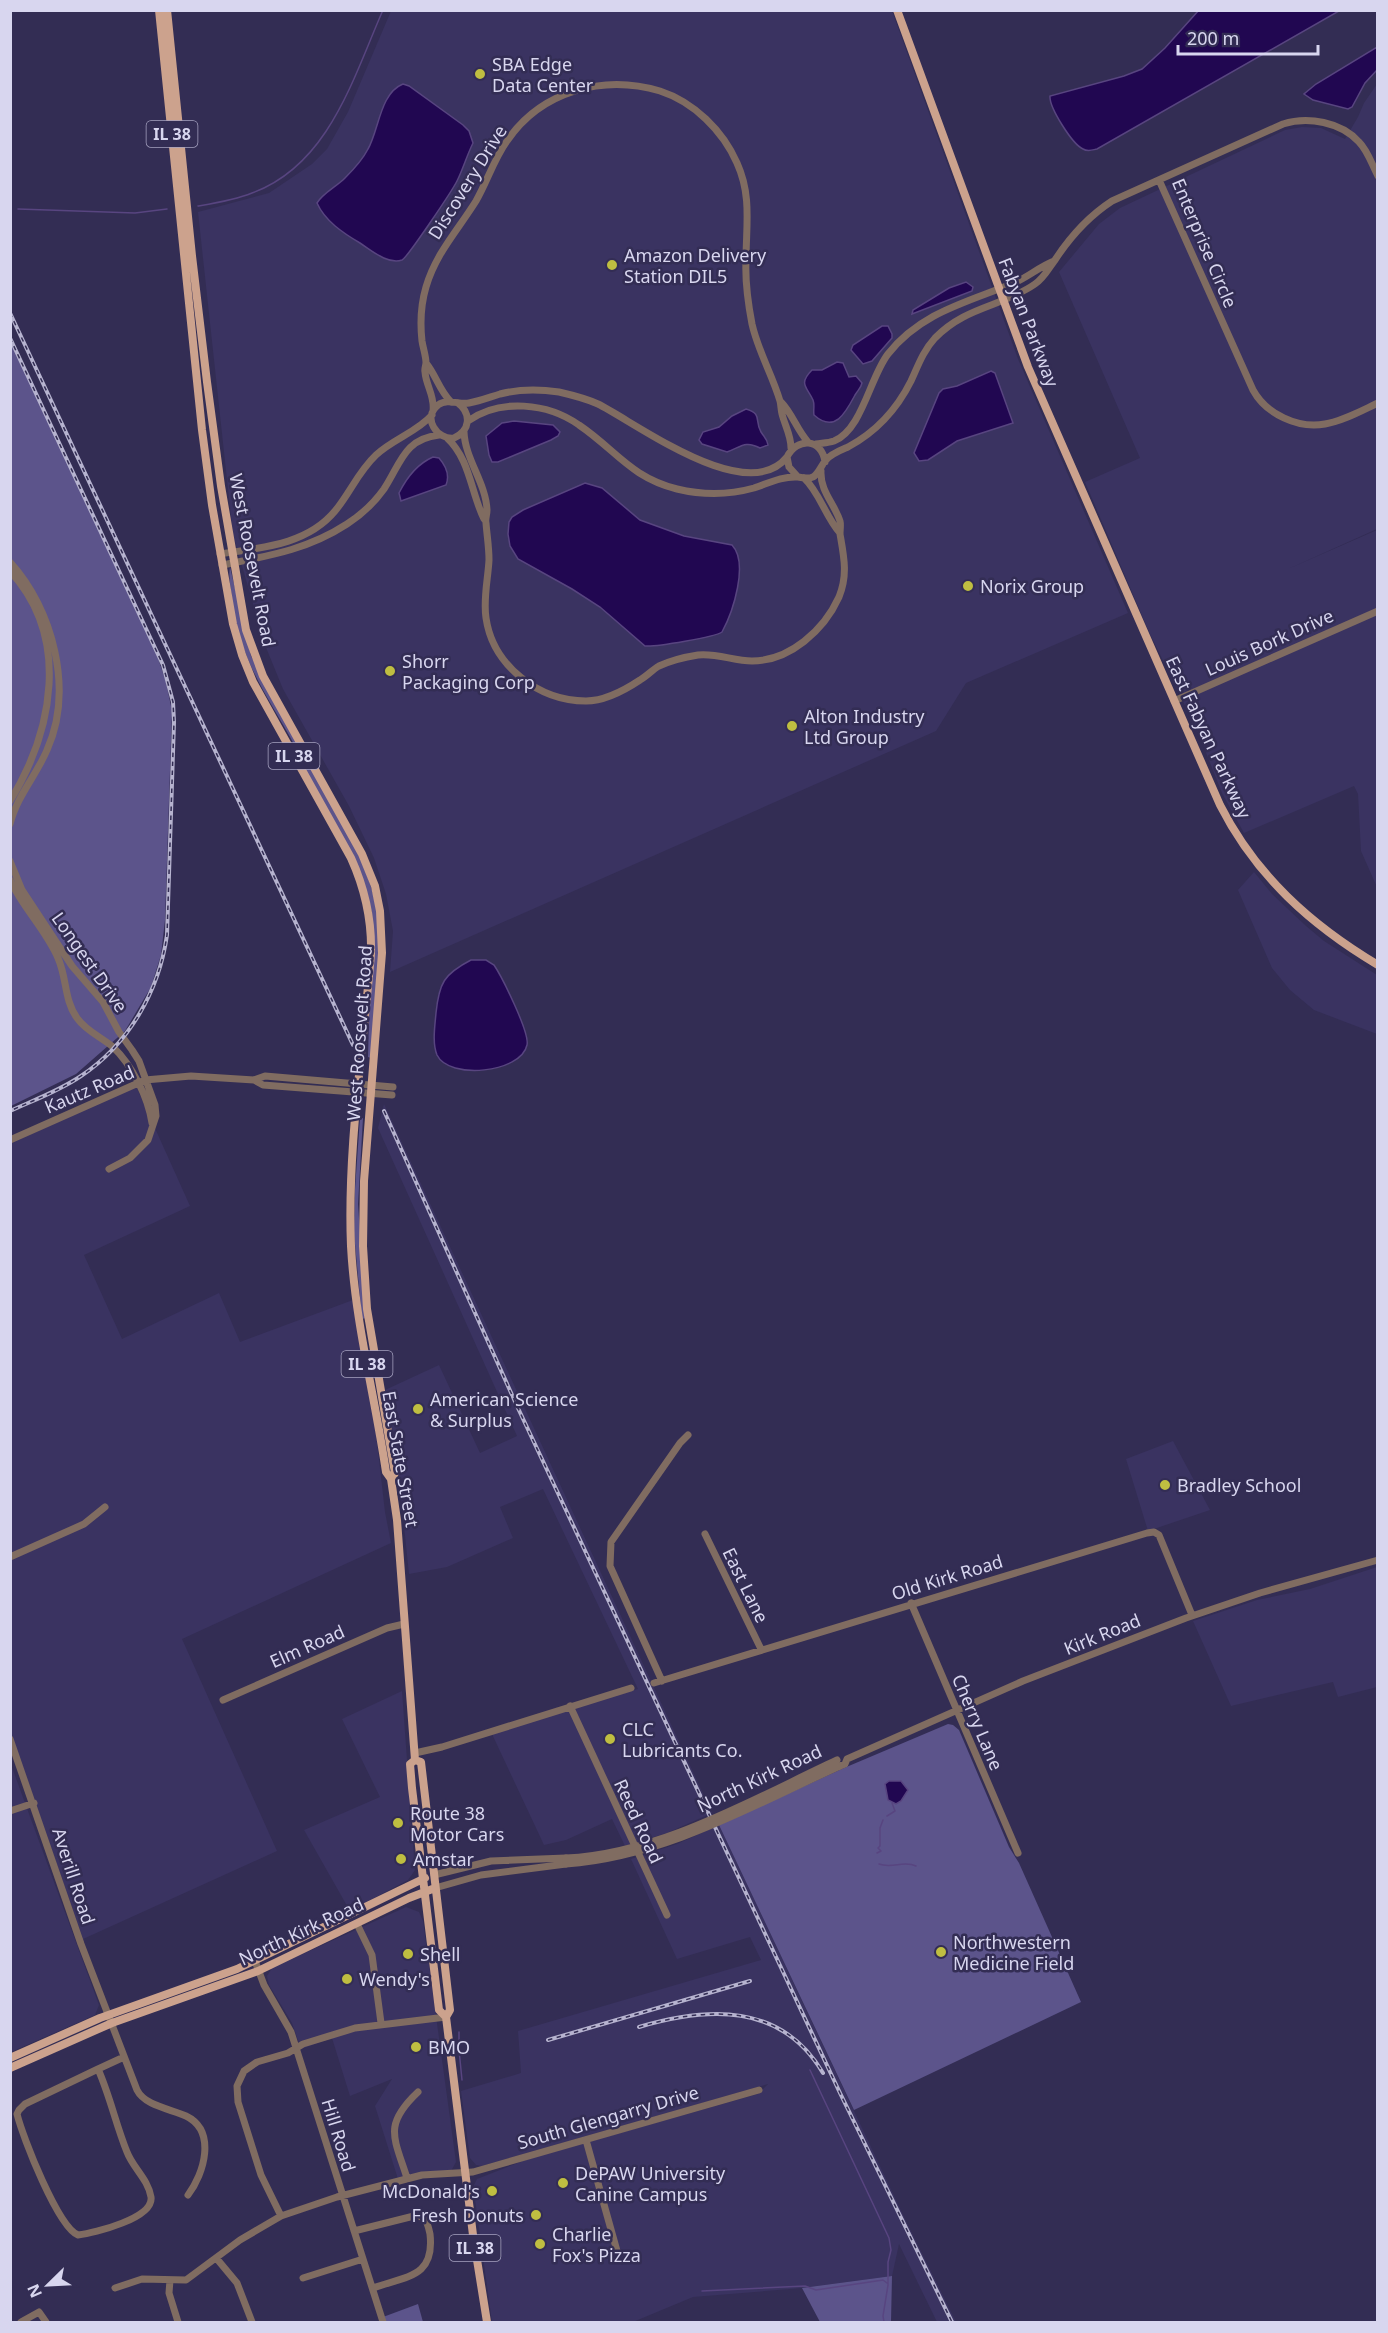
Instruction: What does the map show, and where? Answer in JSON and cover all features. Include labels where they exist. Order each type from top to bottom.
[{"type":"main road","name":"West Roosevelt Road","points":[[159,10],[202,430],[220,554],[235,631],[248,671],[346,849],[365,896],[370,924],[371,954],[359,1088]]},
{"type":"main road","name":"West Roosevelt Road","points":[[167,10],[194,274],[221,486],[246,630],[258,664],[357,844],[375,886],[381,919],[382,953],[363,1194],[364,1272],[371,1335],[395,1473],[391,1479]]},
{"type":"main road","name":"Fabyan Parkway","points":[[897,10],[1002,299],[1041,398],[1146,639]]},
{"type":"main road","name":"East Fabyan Parkway","points":[[1146,639],[1223,811],[1240,840],[1258,865],[1305,915],[1332,937],[1377,965]]},
{"type":"main road","name":"East State Street","points":[[359,1088],[351,1196],[352,1262],[362,1340],[386,1472],[391,1479],[401,1564],[415,1756],[410,1764],[439,2010],[446,2017]]},
{"type":"main road","name":"East State Street","points":[[415,1756],[421,1762],[450,2010],[446,2017],[465,2174],[487,2322]]},
{"type":"main road","name":"North Kirk Road","points":[[10,2058],[255,1961],[434,1875]]},
{"type":"main road","name":"North Kirk Road","points":[[10,2068],[110,2019],[258,1971],[435,1888]]},
{"type":"street","name":"Discovery Drive","points":[[433,413],[433,397],[424,372],[426,363],[422,339],[422,314],[431,273],[446,243],[479,195],[507,140],[536,111],[567,93],[597,85],[639,86],[671,96],[699,113],[720,134],[738,164],[745,186],[748,208],[746,259],[749,308],[762,357],[781,402],[788,409],[799,431],[808,442]]},
{"type":"street","name":"Enterprise Circle","points":[[1377,176],[1367,153],[1358,140],[1335,126],[1304,120],[1283,124],[1159,180],[1253,390],[1259,398],[1272,411],[1284,418],[1306,425],[1333,422],[1377,403]]},
{"type":"street","points":[[485,520],[487,510],[484,497],[466,447],[464,432],[468,421],[480,413],[505,407],[531,407],[555,413],[578,424],[637,472],[660,484],[684,491],[709,494],[737,492],[786,477],[814,477],[821,471],[825,462],[867,435],[886,418],[902,398],[930,344],[940,333],[968,313],[1034,284],[1049,271],[1054,261],[1094,213],[1112,201],[1159,180]]},
{"type":"street","points":[[220,554],[279,545],[316,528],[335,512],[363,468],[375,456],[395,440],[422,425],[441,404],[474,402],[514,391],[556,392],[597,404],[693,458],[717,467],[743,472],[766,470],[778,465],[797,444],[834,441],[849,429],[884,360],[908,333],[944,310],[1022,280],[1054,261]]},
{"type":"street","name":"Discovery Drive","points":[[426,363],[432,369],[441,391],[454,402]]},
{"type":"street","points":[[454,402],[464,409],[468,421]]},
{"type":"street","name":"Discovery Drive","points":[[781,402],[781,412],[790,436],[791,448]]},
{"type":"street","points":[[433,413],[433,428],[457,448],[485,520],[489,552],[484,604],[490,636],[496,648],[512,670],[533,687],[555,696],[587,701],[625,690],[658,667],[678,659],[711,655],[753,661],[774,657],[809,638],[827,617],[838,599],[845,578],[840,522],[822,486],[821,471]]},
{"type":"street","points":[[222,565],[289,552],[347,524],[379,494],[409,448],[427,436],[454,438],[464,432]]},
{"type":"street","points":[[816,444],[823,453],[825,462]]},
{"type":"street","points":[[787,457],[789,467],[811,484],[834,526],[840,532]]},
{"type":"street","points":[[10,562],[33,589],[48,622],[53,642],[59,692],[58,711],[48,747],[20,796],[10,824]]},
{"type":"street","points":[[10,571],[23,585],[39,615],[49,651],[50,675],[44,727],[25,776],[10,801]]},
{"type":"street","name":"Louis Bork Drive","points":[[1174,701],[1377,611]]},
{"type":"street","name":"Longest Drive","points":[[10,861],[22,890],[72,966],[103,1002],[119,1032],[139,1061],[142,1082]]},
{"type":"street","name":"Longest Drive","points":[[10,880],[58,958],[67,995],[77,1018],[87,1029],[108,1043],[142,1082]]},
{"type":"street","points":[[108,1043],[119,1032]]},
{"type":"street","name":"Kautz Road","points":[[10,1140],[142,1082],[191,1076],[254,1080],[263,1085],[371,1089],[393,1087]]},
{"type":"street","points":[[109,1168],[141,1150],[153,1128],[142,1082]]},
{"type":"street","name":"Kautz Road","points":[[371,1089],[392,1095]]},
{"type":"street","points":[[662,1681],[610,1566],[611,1542],[680,1443],[688,1435]]},
{"type":"street","points":[[10,1557],[84,1524],[105,1507]]},
{"type":"street","name":"Old Kirk Road","points":[[654,1683],[911,1603],[1154,1533],[1158,1535],[1192,1615]]},
{"type":"street","name":"East Lane","points":[[705,1534],[761,1649]]},
{"type":"street","name":"Kirk Road","points":[[847,1760],[956,1710],[1192,1615],[1377,1560]]},
{"type":"street","name":"Cherry Lane","points":[[911,1603],[1018,1853]]},
{"type":"street","name":"Elm Road","points":[[223,1700],[387,1628],[404,1624]]},
{"type":"street","points":[[415,1756],[631,1688]]},
{"type":"street","name":"Reed Road","points":[[570,1707],[667,1915]]},
{"type":"street","name":"Averill Road","points":[[10,1739],[81,1944],[134,2085],[141,2097],[188,2117],[200,2130],[206,2154],[195,2186],[188,2195]]},
{"type":"street","name":"North Kirk Road","points":[[435,1888],[457,1880],[491,1873],[612,1853],[661,1839],[839,1763],[842,1758],[847,1760]]},
{"type":"street","points":[[10,1811],[34,1803]]},
{"type":"street","name":"North Kirk Road","points":[[434,1875],[491,1861],[566,1861]]},
{"type":"street","points":[[357,1924],[372,1955],[381,2023]]},
{"type":"street","name":"Hill Road","points":[[255,1961],[258,1971],[291,2030],[373,2288],[380,2322]]},
{"type":"street","points":[[281,2216],[261,2175],[238,2102],[237,2086],[244,2071],[257,2061],[288,2053],[303,2044],[355,2028],[381,2023],[446,2017]]},
{"type":"street","points":[[98,2069],[109,2094],[128,2154],[145,2180],[151,2201],[147,2210],[138,2216],[99,2231],[78,2235],[68,2228],[45,2189],[17,2114],[25,2104],[98,2069],[124,2057]]},
{"type":"street","name":"South Glengarry Drive","points":[[115,2289],[142,2279],[186,2280],[240,2240],[299,2208],[407,2178],[422,2175],[465,2174],[759,2090]]},
{"type":"street","points":[[407,2178],[395,2140],[394,2127],[397,2115],[418,2092]]},
{"type":"street","points":[[586,2140],[617,2251]]},
{"type":"street","points":[[354,2231],[418,2215],[427,2221],[429,2226],[431,2255],[422,2270],[373,2288]]},
{"type":"street","points":[[217,2259],[237,2283],[252,2322]]},
{"type":"street","points":[[303,2278],[363,2259]]},
{"type":"street","points":[[170,2280],[170,2293],[178,2322]]},
{"type":"street","points":[[21,2322],[39,2312],[46,2322]]},
{"type":"shaded area","points":[[1199,10],[1339,11],[1097,149],[1087,150],[1078,146],[1057,116],[1050,96],[1142,69],[1165,48]]},
{"type":"shaded area","points":[[391,11],[892,11],[1018,359],[1128,613],[966,683],[936,731],[390,972],[393,931],[386,894],[374,858],[349,806],[283,689],[265,645],[233,535],[198,212],[269,193],[312,164],[327,149],[348,112]]},
{"type":"shaded area","points":[[1377,47],[1377,70],[1365,83],[1352,107],[1348,109],[1313,100],[1304,94],[1316,84]]},
{"type":"shaded area","points":[[403,84],[463,125],[469,131],[473,143],[457,181],[447,197],[406,256],[397,261],[380,256],[341,231],[330,221],[317,203],[345,178],[363,157],[372,141],[389,95]]},
{"type":"shaded area","points":[[1377,84],[1377,529],[1288,569],[1377,530],[1377,887],[1361,851],[1358,794],[1354,786],[1244,833],[1222,793],[1197,730],[1149,632],[1085,482],[1140,458],[1059,272],[1099,224],[1120,208],[1285,130],[1302,127],[1321,128],[1345,139]]},
{"type":"shaded area","points":[[966,282],[973,287],[972,291],[912,314],[913,310],[949,288]]},
{"type":"shaded area","points":[[882,326],[888,326],[892,338],[872,361],[863,364],[851,350],[853,345]]},
{"type":"shaded area","points":[[11,341],[154,646],[166,682],[172,711],[165,920],[161,955],[151,987],[125,1031],[76,1074],[11,1106]]},
{"type":"shaded area","points":[[837,362],[843,363],[849,377],[856,376],[862,383],[844,414],[834,422],[828,422],[814,415],[814,402],[806,388],[805,379],[812,370],[822,370]]},
{"type":"shaded area","points":[[991,371],[995,373],[1013,423],[957,441],[928,460],[919,461],[914,453],[939,393],[943,389],[957,386]]},
{"type":"shaded area","points":[[746,409],[755,413],[759,428],[768,445],[760,448],[747,444],[727,452],[702,444],[699,440],[703,432],[719,427],[732,416]]},
{"type":"shaded area","points":[[514,421],[553,425],[560,432],[551,440],[498,462],[492,462],[486,436],[502,423]]},
{"type":"shaded area","points":[[433,457],[439,458],[445,467],[448,478],[446,485],[401,501],[399,493],[409,476],[422,463]]},
{"type":"shaded area","points":[[585,483],[602,488],[640,520],[684,536],[732,545],[739,563],[738,588],[722,632],[685,641],[645,646],[600,607],[518,559],[510,546],[508,534],[512,517]]},
{"type":"shaded area","points":[[230,567],[251,656],[298,744],[295,746],[256,676],[241,640],[232,599]]},
{"type":"shaded area","points":[[308,764],[358,855],[376,906],[379,949],[371,1058],[368,1057],[372,912],[304,766]]},
{"type":"shaded area","points":[[1254,872],[1272,894],[1306,926],[1324,941],[1377,975],[1377,1034],[1314,1010],[1290,990],[1272,968],[1238,890]]},
{"type":"shaded area","points":[[471,960],[486,960],[494,965],[515,1005],[527,1039],[527,1045],[522,1054],[512,1062],[484,1070],[455,1068],[444,1063],[435,1050],[435,1023],[441,987],[449,975]]},
{"type":"shaded area","points":[[136,1086],[190,1206],[84,1255],[122,1339],[219,1293],[240,1342],[353,1300],[375,1425],[391,1543],[182,1639],[277,1851],[83,1939],[11,1734],[10,1144]]},
{"type":"shaded area","points":[[384,1104],[712,1813],[667,1833],[625,1846],[612,1819],[566,1840],[544,1845],[492,1734],[638,1689],[543,1489],[500,1507],[513,1538],[447,1567],[409,1574],[398,1468],[385,1390],[439,1365],[480,1453],[517,1436],[378,1128]]},
{"type":"shaded area","points":[[360,1118],[363,1118],[358,1204],[366,1318],[362,1319],[354,1233]]},
{"type":"shaded area","name":"Bradley School","points":[[1173,1441],[1210,1510],[1148,1531],[1126,1459]]},
{"type":"shaded area","points":[[1377,1567],[1377,1687],[1338,1697],[1333,1682],[1231,1706],[1193,1621],[1257,1600],[1310,1589]]},
{"type":"shaded area","points":[[402,1691],[415,1870],[408,1880],[350,1911],[304,1830],[380,1797],[342,1719]]},
{"type":"shaded area","points":[[948,1724],[959,1730],[1009,1847],[1019,1863],[1081,2002],[854,2110],[719,1825]]},
{"type":"shaded area","points":[[10,1762],[99,2005],[95,2015],[11,2052]]},
{"type":"shaded area","points":[[889,1781],[901,1781],[908,1790],[901,1801],[896,1804],[888,1800],[885,1784]]},
{"type":"shaded area","points":[[719,1825],[956,2322],[937,2322],[899,2244],[892,2276],[802,2288],[693,2297],[633,2322],[492,2322],[474,2192],[477,2179],[528,2159],[758,2094],[768,2084],[482,2166],[476,2165],[470,2158],[461,2091],[521,2073],[518,2031],[761,1960],[750,1937],[677,1959],[631,1859],[677,1844]]},
{"type":"shaded area","points":[[406,1907],[419,1912],[423,1921],[456,2162],[451,2171],[398,2179],[375,2106],[392,2079],[350,2096],[332,2038],[301,2049],[292,2023],[269,1985],[267,1976],[272,1968]]},
{"type":"shaded area","points":[[892,2276],[891,2322],[820,2322],[802,2288]]},
{"type":"shaded area","points":[[418,2304],[423,2322],[385,2322],[383,2317]]},
{"type":"waterway","points":[[198,206],[252,193],[279,180],[301,162],[319,141],[335,116],[349,90],[383,10]]},
{"type":"waterway","points":[[18,209],[135,213],[167,209]]},
{"type":"waterway","points":[[887,1816],[895,1811],[892,1803]]},
{"type":"waterway","points":[[877,1853],[881,1851],[878,1848],[883,1820]]},
{"type":"waterway","points":[[879,1864],[916,1866]]},
{"type":"waterway","points":[[459,2032],[459,2044]]},
{"type":"waterway","points":[[459,2050],[462,2080]]},
{"type":"waterway","points":[[810,2070],[889,2238],[891,2250],[888,2262],[884,2322]]},
{"type":"waterway","points":[[702,2291],[805,2286],[816,2290],[883,2280],[887,2283]]},
{"type":"railway","points":[[10,313],[353,1045]]},
{"type":"railway","points":[[10,338],[163,665],[173,702],[174,722],[167,935],[163,956],[149,996],[127,1032],[98,1063],[64,1086],[10,1111]]},
{"type":"railway","points":[[384,1111],[517,1406],[840,2093],[952,2322]]},
{"type":"railway","points":[[548,2040],[750,1981]]},
{"type":"railway","points":[[639,2027],[691,2016],[716,2014],[741,2016],[764,2022],[786,2033],[806,2050],[823,2073]]},
{"type":"place","name":"SBA Edge Data Center","points":[[480,74]]},
{"type":"place","name":"Amazon Delivery Station DIL5","points":[[612,265]]},
{"type":"place","name":"Norix Group","points":[[968,586]]},
{"type":"place","name":"Shorr Packaging Corp","points":[[390,671]]},
{"type":"place","name":"Alton Industry Ltd Group","points":[[792,726]]},
{"type":"place","name":"American Science & Surplus","points":[[418,1409]]},
{"type":"place","name":"Bradley School","points":[[1165,1485]]},
{"type":"place","name":"CLC Lubricants Co.","points":[[610,1739]]},
{"type":"place","name":"Route 38 Motor Cars","points":[[398,1823]]},
{"type":"place","name":"Amstar","points":[[401,1859]]},
{"type":"place","name":"Northwestern Medicine Field","points":[[941,1952]]},
{"type":"place","name":"Shell","points":[[408,1954]]},
{"type":"place","name":"Wendy's","points":[[347,1979]]},
{"type":"place","name":"BMO","points":[[416,2047]]},
{"type":"place","name":"DePAW University Canine Campus","points":[[563,2183]]},
{"type":"place","name":"McDonald's","points":[[492,2191]]},
{"type":"place","name":"Fresh Donuts","points":[[536,2215]]},
{"type":"place","name":"Charlie Fox's Pizza","points":[[540,2244]]}]
